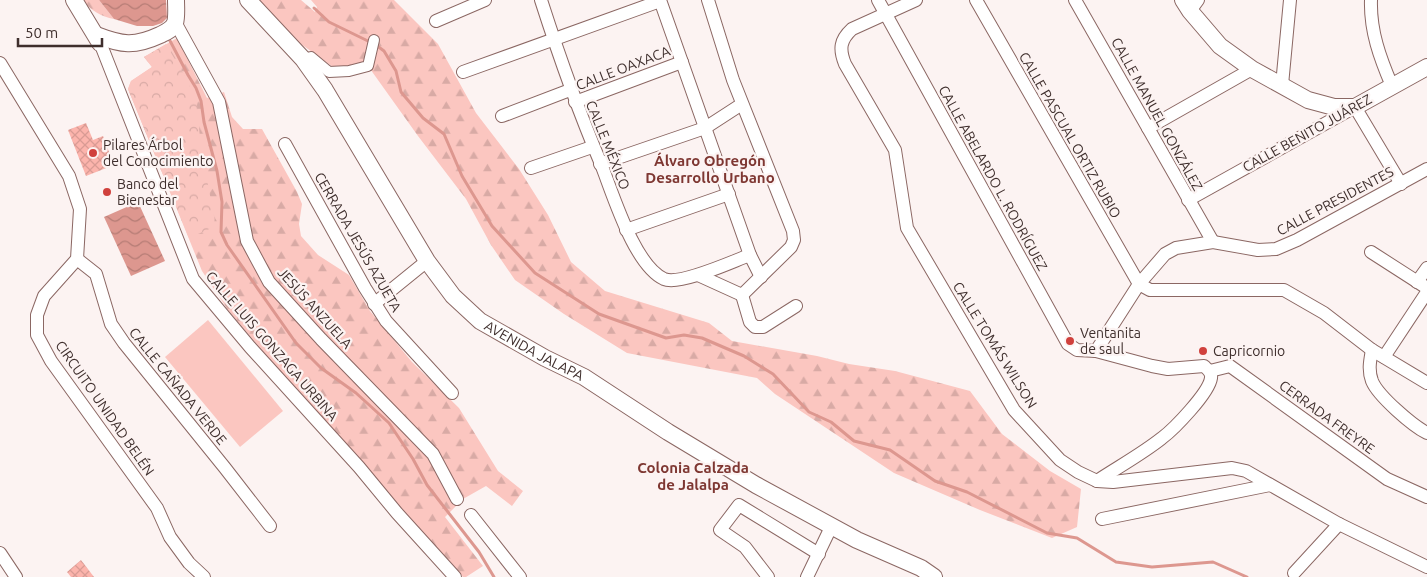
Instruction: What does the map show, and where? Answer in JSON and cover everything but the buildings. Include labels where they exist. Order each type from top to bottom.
[{"type":"street","points":[[74,0],[98,40],[125,43],[144,42],[173,26],[176,0]]},
{"type":"street","name":"AVENIDA JALAPA","points":[[248,0],[303,59],[330,98],[427,261],[454,296],[480,321],[545,358],[584,377],[730,470],[857,540],[921,568],[934,577]]},
{"type":"street","points":[[436,21],[485,0]]},
{"type":"street","name":"CALLE MÉXICO","points":[[541,0],[573,96],[626,230],[655,274],[665,280],[676,280],[698,275]]},
{"type":"street","points":[[463,72],[660,0],[750,254],[761,277]]},
{"type":"street","points":[[708,0],[742,104],[793,231],[794,240],[791,247],[742,295]]},
{"type":"street","name":"CALLE ABELARDO L. RODRÍGUEZ","points":[[878,0],[1068,344],[1078,350],[1096,350],[1152,366],[1168,368],[1204,366],[1210,371]]},
{"type":"street","points":[[886,15],[916,0]]},
{"type":"street","name":"CALLE PASCUAL ORTIZ RUBIO","points":[[976,0],[1139,284]]},
{"type":"street","name":"CALLE MANUEL GONZÁLEZ","points":[[1075,0],[1213,242]]},
{"type":"street","points":[[1282,85],[1290,0]]},
{"type":"street","points":[[1371,0],[1374,35],[1380,57],[1392,86]]},
{"type":"street","points":[[1190,4],[1220,46],[1252,69],[1308,100],[1334,107],[1355,107],[1401,184]]},
{"type":"street","name":"CALLE TOMÁS WILSON","points":[[886,15],[852,29],[844,36],[841,55],[844,64],[895,150],[907,228],[1014,410],[1060,460],[1078,472],[1097,481],[1114,482],[1232,468],[1246,471],[1339,524],[1427,567]]},
{"type":"street","name":"JESÚS ANZUELA","points":[[173,26],[219,102],[247,241],[269,282],[432,454],[457,499]]},
{"type":"street","name":"CALLE LUIS GONZAGA URBINA","points":[[98,40],[193,279],[250,347],[359,467],[397,513],[455,577]]},
{"type":"street","points":[[303,59],[311,57],[329,72],[349,71],[368,66],[374,40]]},
{"type":"street","name":"CALLE OAXACA","points":[[502,116],[682,62]]},
{"type":"street","points":[[0,63],[69,176],[80,209],[77,259]]},
{"type":"street","name":"CALLE BENITO JUÁREZ","points":[[1188,200],[1427,67]]},
{"type":"street","points":[[1148,128],[1252,69]]},
{"type":"street","points":[[600,164],[705,128],[742,104]]},
{"type":"street","name":"CERRADA JESÚS AZUETA","points":[[286,144],[374,304],[386,321],[452,393]]},
{"type":"street","points":[[531,168],[592,147]]},
{"type":"street","name":"CALLE PRESIDENTES","points":[[1096,350],[1139,284],[1165,254],[1176,248],[1213,242],[1258,250],[1276,249],[1297,240],[1427,169]]},
{"type":"street","points":[[626,230],[729,194]]},
{"type":"street","points":[[1371,252],[1422,285],[1427,268]]},
{"type":"street","points":[[698,275],[750,254]]},
{"type":"street","name":"CALLE CAÑADA VERDE","points":[[77,259],[96,274],[111,324],[124,344],[270,526]]},
{"type":"street","name":"CIRCUITO UNIDAD BELÉN","points":[[77,259],[44,296],[37,316],[37,335],[50,361],[157,508],[170,537],[189,564],[204,577]]},
{"type":"street","points":[[374,304],[427,261]]},
{"type":"street","points":[[698,275],[742,295],[750,322],[755,327],[763,327],[796,306]]},
{"type":"street","points":[[1139,284],[1150,290],[1284,290],[1324,313],[1372,350],[1427,383]]},
{"type":"street","points":[[1384,357],[1427,292]]},
{"type":"street","points":[[1372,350],[1369,367],[1372,382],[1379,393],[1417,428],[1427,433]]},
{"type":"street","name":"CERRADA FREYRE","points":[[1210,371],[1230,366],[1387,479],[1427,497]]},
{"type":"street","points":[[1097,481],[1160,440],[1173,429],[1202,396],[1211,378],[1210,371]]},
{"type":"street","points":[[1102,519],[1270,485]]},
{"type":"street","points":[[768,577],[745,547],[720,530],[739,505],[819,554]]},
{"type":"street","points":[[471,515],[520,577]]},
{"type":"street","points":[[1294,573],[1339,524]]},
{"type":"street","points":[[807,577],[832,526]]},
{"type":"street","points":[[0,553],[16,577]]},
{"type":"green space","points":[[82,0],[99,0],[114,19],[96,12]]},
{"type":"green space","points":[[255,0],[301,0],[315,12],[317,7],[311,0],[394,0],[438,44],[476,113],[519,169],[548,215],[571,262],[605,291],[709,323],[732,341],[895,371],[970,391],[1002,434],[1050,471],[1081,489],[1077,527],[1052,538],[980,510],[894,473],[775,394],[757,378],[627,353],[564,314],[515,280],[491,245],[466,199],[368,66],[333,67],[294,39]]},
{"type":"green space","points":[[177,38],[207,98],[224,92],[232,117],[243,129],[262,129],[302,204],[299,224],[301,236],[318,255],[349,275],[370,311],[412,362],[459,408],[498,471],[523,491],[512,506],[486,486],[463,499],[445,517],[483,566],[466,577],[463,577],[320,420],[228,310],[202,271],[128,89],[131,81],[152,67],[144,57]]},
{"type":"green space","points":[[166,44],[187,80],[197,105],[201,149],[216,226],[189,238],[128,89],[131,81],[152,67],[144,57]]},
{"type":"green space","points":[[208,320],[283,411],[240,447],[165,357]]},
{"type":"water","points":[[99,0],[166,0],[167,18],[162,23],[153,26],[137,26],[114,19]]},
{"type":"water","points":[[138,202],[165,261],[131,276],[104,217]]},
{"type":"waterway","points":[[314,8],[329,22],[370,42]]},
{"type":"waterway","points":[[168,37],[196,88],[201,101],[222,202],[221,232],[227,245],[296,343],[321,368],[356,393],[389,423],[413,459],[427,485],[479,552],[494,577]]},
{"type":"waterway","points":[[376,45],[384,51],[396,71],[401,92],[423,118],[444,134],[462,176],[492,226],[535,273],[599,314],[666,338],[684,335],[702,338],[744,356],[773,374],[809,412],[831,422],[854,441],[890,450],[935,481],[967,492],[1047,533],[1077,538],[1116,562],[1152,567],[1213,562],[1247,577]]},
{"type":"place","name":"Pilares Árbol del Conocimiento","points":[[93,153]]},
{"type":"place","name":"Banco del Bienestar","points":[[107,192]]},
{"type":"place","name":"Ventanita de saul","points":[[1070,341]]},
{"type":"place","name":"Capricornio","points":[[1203,351]]},
{"type":"district","name":"Álvaro Obregón Desarrollo Urbano","points":[[710,168]]},
{"type":"district","name":"Colonia Calzada de Jalalpa","points":[[693,476]]}]
